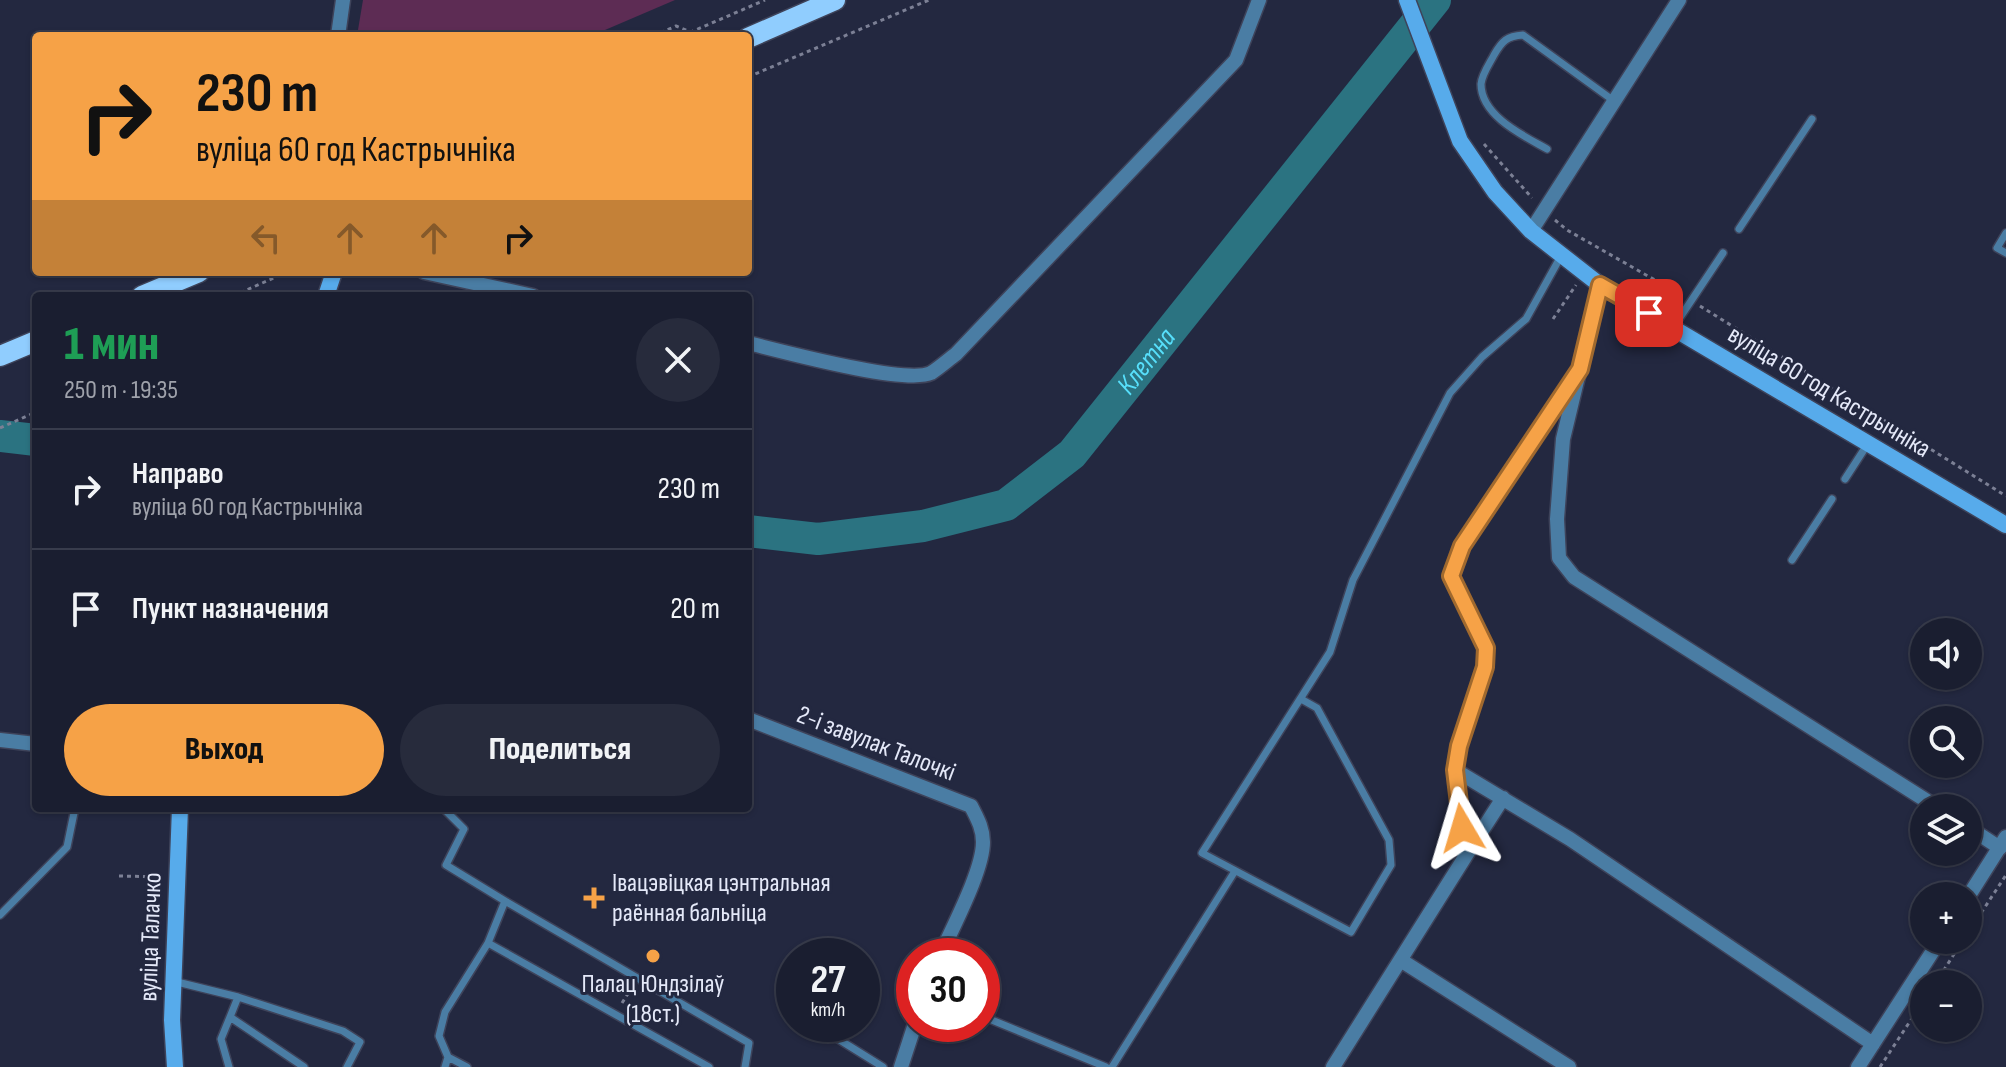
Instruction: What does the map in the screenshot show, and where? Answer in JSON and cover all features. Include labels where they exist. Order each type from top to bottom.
[{"type":"main road","points":[[752,36],[835,0]]},
{"type":"main road","points":[[153,292],[190,276]]},
{"type":"main road","points":[[0,356],[32,343]]},
{"type":"street","points":[[339,32],[343,0]]},
{"type":"street","points":[[752,344],[860,368],[929,374],[956,354],[1236,60],[1259,0]]},
{"type":"street","name":"вуліца 60 год Кастрычніка","points":[[1407,0],[1460,141],[1495,192],[1531,231],[1600,285],[2006,525]]},
{"type":"street","points":[[1531,231],[1679,0]]},
{"type":"street","points":[[442,276],[515,292]]},
{"type":"street","points":[[1600,285],[1563,439],[1557,519],[1559,558],[1574,577],[1916,794]]},
{"type":"street","points":[[1465,857],[1455,770],[1459,746],[1485,667],[1486,648],[1451,576],[1462,546],[1580,369]]},
{"type":"street","name":"2-і завулак Талочкі","points":[[752,721],[971,806],[981,826],[983,845],[976,871],[948,938]]},
{"type":"street","points":[[0,740],[32,744]]},
{"type":"street","points":[[1455,770],[1570,839],[1873,1044]]},
{"type":"street","points":[[1333,1067],[1503,798]]},
{"type":"street","name":"вуліца Талачко","points":[[175,1067],[172,1020],[180,812]]},
{"type":"street","points":[[1978,882],[2003,842],[1982,833]]},
{"type":"street","points":[[1858,1067],[1931,954]]},
{"type":"street","points":[[1402,961],[1569,1067]]},
{"type":"street","points":[[901,1067],[909,1042]]},
{"type":"lane","points":[[1547,149],[1513,130],[1483,96],[1481,81],[1501,41],[1511,35],[1523,35],[1614,101]]},
{"type":"lane","points":[[1739,229],[1812,119]]},
{"type":"lane","points":[[2006,233],[1997,248],[2006,253]]},
{"type":"lane","points":[[1673,328],[1723,253]]},
{"type":"lane","points":[[1301,699],[1317,708],[1389,840],[1391,865],[1351,932],[1202,853],[1330,652],[1353,580],[1450,393],[1482,357],[1526,319],[1561,256]]},
{"type":"lane","points":[[1845,479],[1869,443]]},
{"type":"lane","points":[[1792,560],[1832,499]]},
{"type":"lane","points":[[0,915],[67,847],[74,812]]},
{"type":"lane","points":[[447,812],[464,829],[446,865],[749,1043],[745,1067]]},
{"type":"lane","points":[[1000,1023],[1109,1067],[1235,871]]},
{"type":"lane","points":[[467,1067],[448,1057],[439,1036],[445,1012],[488,943],[505,901]]},
{"type":"lane","points":[[488,943],[709,1067]]},
{"type":"lane","points":[[173,981],[238,997],[343,1031],[360,1042],[347,1067]]},
{"type":"lane","points":[[229,1067],[221,1039],[238,997]]},
{"type":"lane","points":[[230,1017],[304,1067]]},
{"type":"lane","points":[[843,1042],[883,1067]]},
{"type":"lane","points":[[445,1067],[448,1057]]},
{"type":"path","points":[[696,32],[765,0]]},
{"type":"path","points":[[752,75],[929,0]]},
{"type":"path","points":[[662,32],[676,26],[688,32]]},
{"type":"path","points":[[242,292],[278,276]]},
{"type":"path","points":[[0,428],[32,414]]},
{"type":"path","points":[[1982,912],[2006,875]]},
{"type":"path","points":[[119,876],[165,878]]},
{"type":"path","points":[[615,1014],[637,979]]},
{"type":"path","points":[[1880,1067],[1910,1021]]},
{"type":"shaded area","points":[[363,0],[675,0],[600,32],[358,32]]},
{"type":"waterway","name":"Клетна","points":[[752,531],[818,539],[923,526],[1006,505],[1072,454],[1435,0]]},
{"type":"waterway","name":"Клетна","points":[[0,436],[32,440]]},
{"type":"place","name":"Івацэвіцкая цэнтральная раённая бальніца","points":[[594,898]]},
{"type":"place","name":"Палац Юндзілаў (18ст.)","points":[[653,956]]},
{"type":"route","points":[[1462,828],[1455,770],[1459,746],[1485,667],[1486,648],[1451,576],[1462,546],[1580,369],[1600,285],[1649,313]]}]
